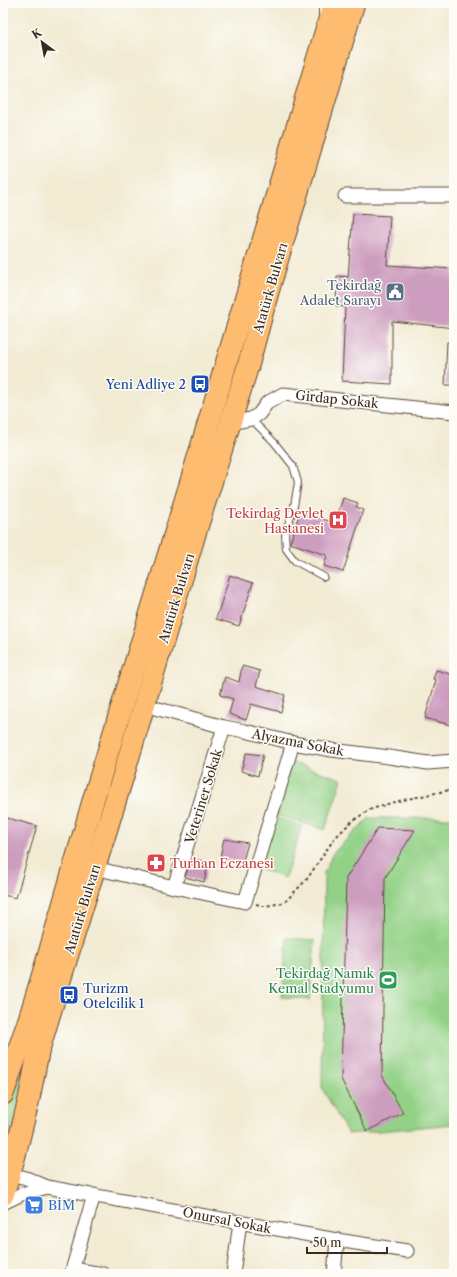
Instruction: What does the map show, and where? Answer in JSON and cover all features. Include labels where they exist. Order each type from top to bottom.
[{"type":"main road","name":"Atatürk Bulvarı","points":[[3,1094],[29,1019],[47,960],[334,3]]},
{"type":"main road","name":"Atatürk Bulvarı","points":[[3,1195],[6,1172],[29,1099],[38,1053],[229,423],[248,366],[270,285],[354,3]]},
{"type":"street","points":[[344,196],[454,196]]},
{"type":"street","name":"Girdap Sokak","points":[[251,419],[259,414],[267,402],[283,394],[454,412]]},
{"type":"street","points":[[229,423],[251,419]]},
{"type":"street","name":"Alyazma Sokak","points":[[144,705],[224,727],[293,743],[332,750],[428,763],[454,761]]},
{"type":"street","name":"Veteriner Sokak","points":[[174,887],[224,727]]},
{"type":"street","points":[[95,868],[245,902],[293,743]]},
{"type":"street","points":[[6,1172],[30,1179],[48,1187]]},
{"type":"street","points":[[3,1203],[22,1194],[48,1187]]},
{"type":"street","name":"Onursal Sokak","points":[[48,1187],[337,1240],[407,1251]]},
{"type":"street","points":[[94,1195],[72,1271],[103,1274]]},
{"type":"street","points":[[233,1274],[240,1222]]},
{"type":"street","points":[[334,1274],[337,1240]]},
{"type":"lane","points":[[322,3],[322,21],[325,29]]},
{"type":"lane","points":[[251,419],[274,442],[293,466],[298,482],[294,506],[285,534],[286,549],[295,561],[324,577]]},
{"type":"path","points":[[245,902],[264,906],[284,903],[307,879],[334,839],[351,822],[369,810],[394,802],[454,789]]},
{"type":"green space","points":[[290,762],[342,779],[325,830],[273,814]]},
{"type":"green space","points":[[274,817],[302,826],[285,878],[257,868]]},
{"type":"green space","name":"Tekirdağ Namık Kemal Stadyumu","points":[[369,818],[454,818],[454,1124],[348,1134],[322,1088],[324,873],[333,853]]},
{"type":"green space","points":[[287,938],[315,940],[310,1000],[282,997]]},
{"type":"green space","points":[[41,1001],[6,1154],[3,1153],[3,1109]]},
{"type":"building","name":"Tekirdağ Adalet Sarayı","points":[[353,214],[390,216],[387,265],[454,269],[454,328],[392,321],[392,384],[342,381],[345,307],[336,306],[337,276],[348,277]]},
{"type":"building","points":[[447,342],[454,342],[454,385],[445,385]]},
{"type":"building","points":[[343,498],[358,503],[356,507],[363,510],[343,572],[324,566],[327,555],[290,543],[300,512],[335,523]]},
{"type":"building","points":[[230,575],[253,583],[239,626],[216,619]]},
{"type":"building","points":[[242,666],[260,671],[256,686],[285,695],[281,712],[251,704],[246,720],[229,714],[233,699],[220,695],[225,677],[239,682]]},
{"type":"building","points":[[436,670],[454,675],[454,713],[450,725],[425,718],[436,680],[433,679]]},
{"type":"building","points":[[246,753],[263,755],[258,776],[241,771]]},
{"type":"building","points":[[3,817],[37,826],[16,898],[3,895]]},
{"type":"building","points":[[378,828],[415,830],[385,878],[382,1075],[403,1113],[367,1131],[341,1079],[346,878]]},
{"type":"building","points":[[224,839],[248,843],[242,864],[220,857]]},
{"type":"building","points":[[191,859],[209,862],[204,882],[185,877]]},
{"type":"place","name":"Tekirdağ Adalet Sarayı","points":[[395,292]]},
{"type":"place","name":"Yeni Adliye 2","points":[[200,384]]},
{"type":"place","name":"Tekirdağ Devlet Hastanesi","points":[[338,520]]},
{"type":"place","name":"Turhan Eczanesi","points":[[156,863]]},
{"type":"place","name":"Tekirdağ Namık Kemal Stadyumu","points":[[388,980]]},
{"type":"place","name":"Turizm Otelcilik 1","points":[[69,995]]},
{"type":"place","name":"BİM","points":[[34,1205]]}]
